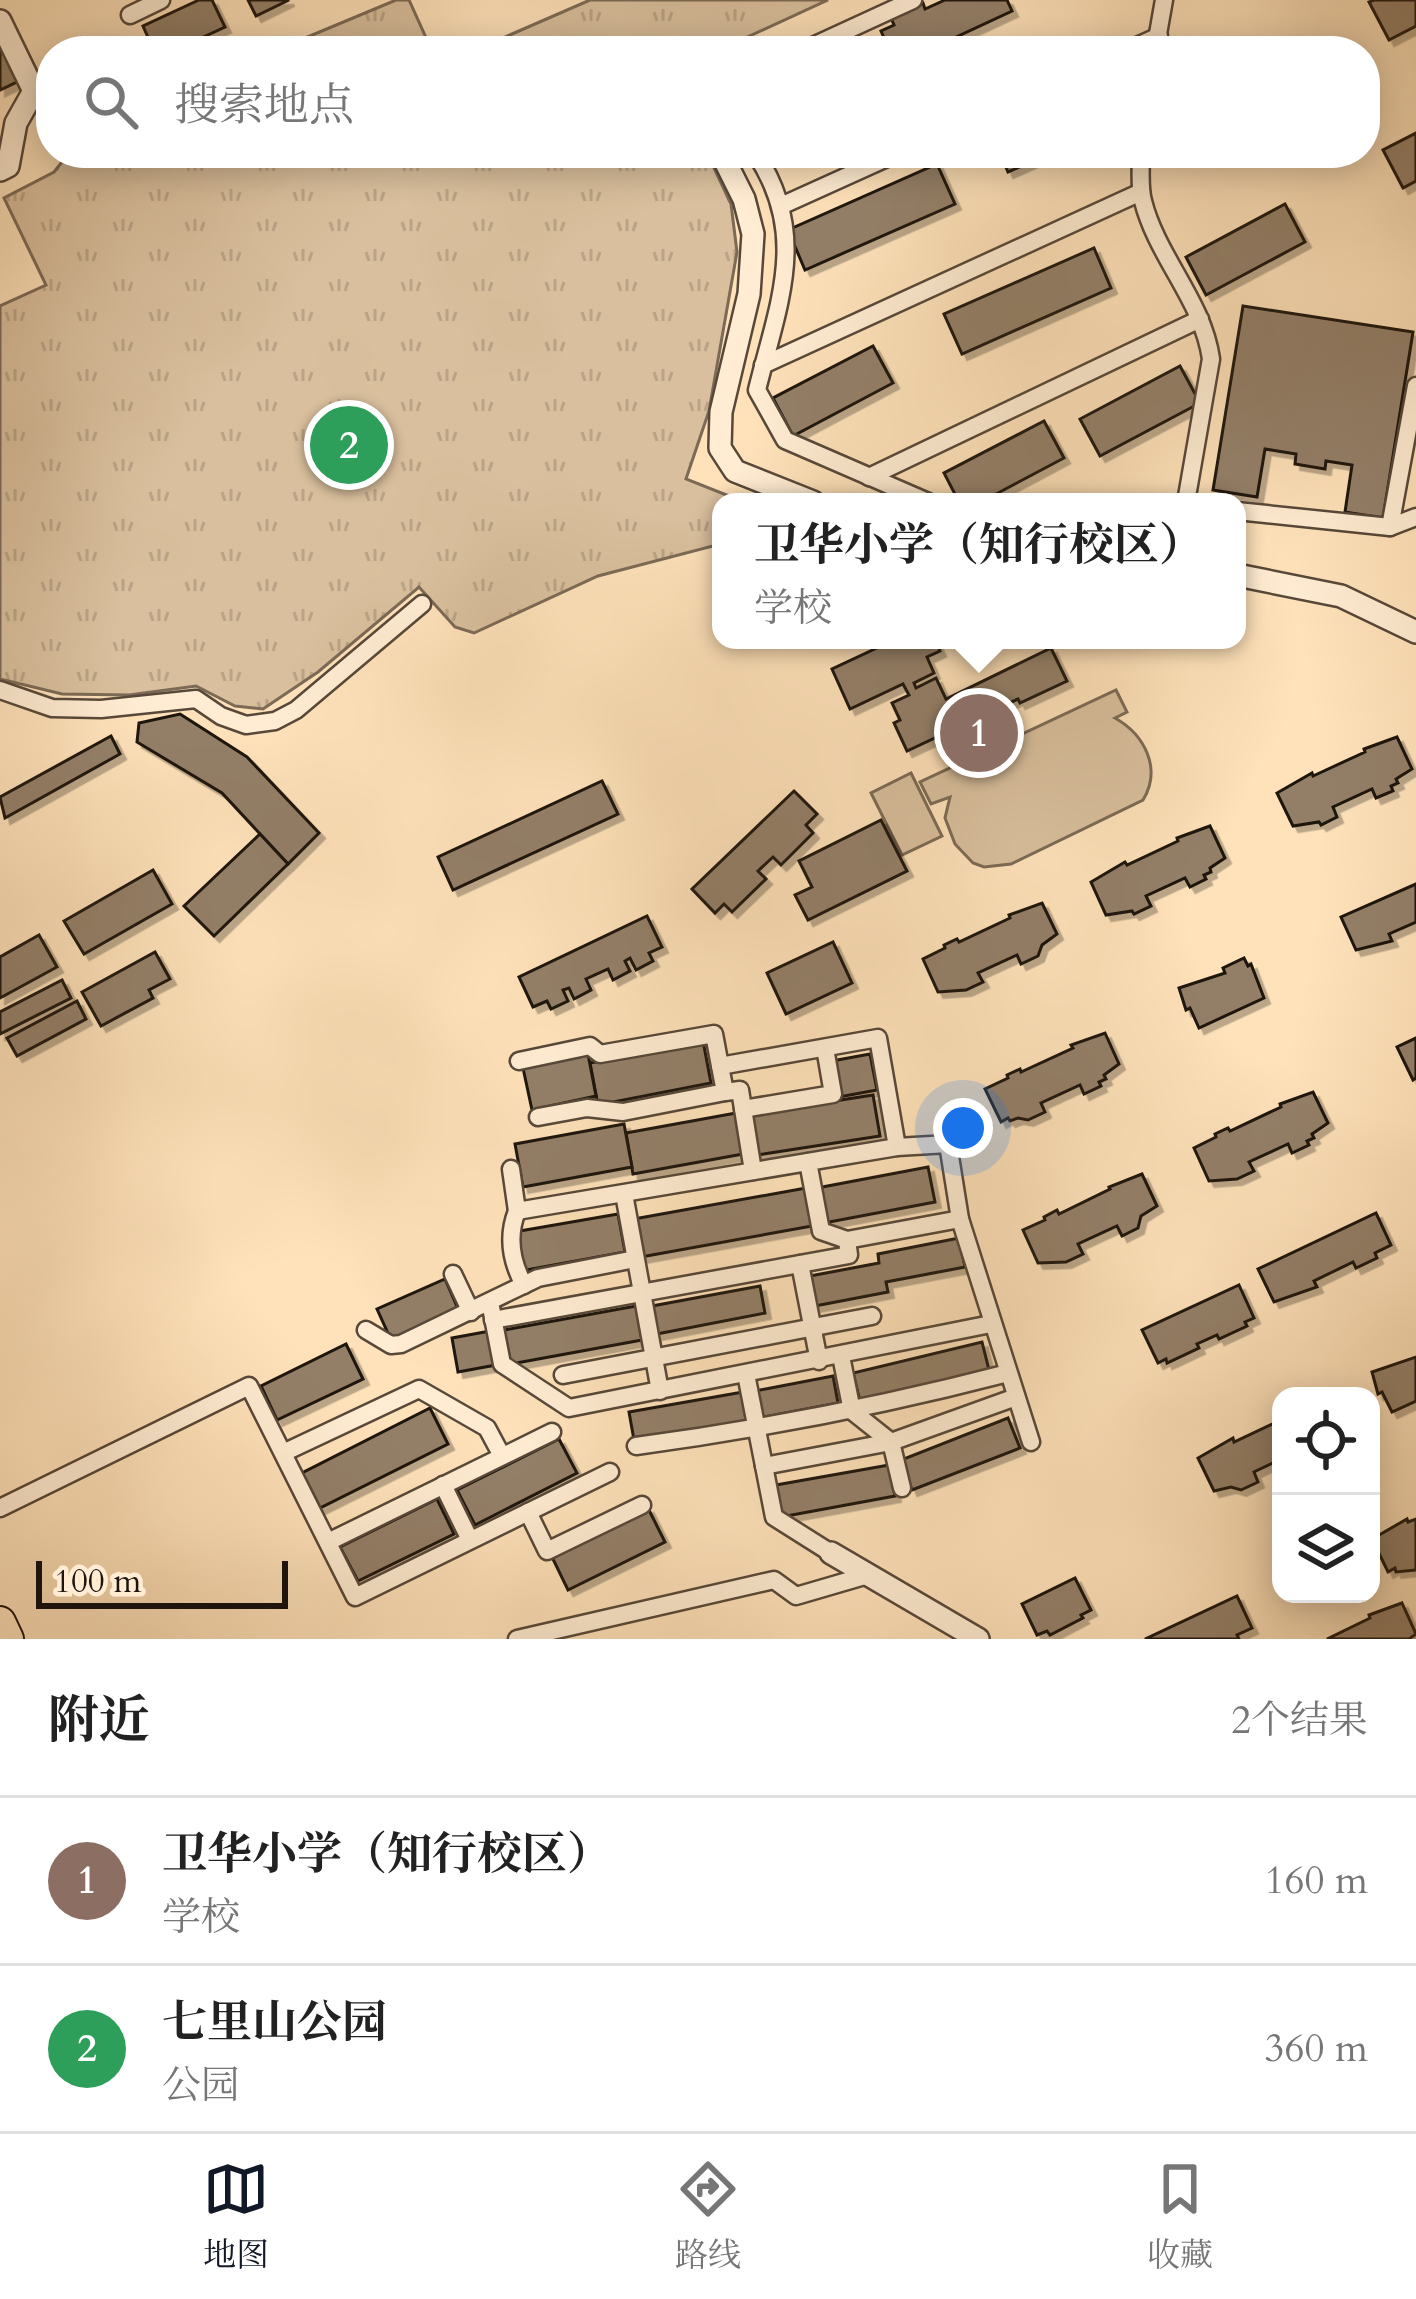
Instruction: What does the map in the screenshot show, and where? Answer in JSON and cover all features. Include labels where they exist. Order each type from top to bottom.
[{"type":"highway","points":[[0,1622],[8,1639]]},
{"type":"street","points":[[130,14],[161,0]]},
{"type":"street","points":[[835,36],[913,0]]},
{"type":"street","points":[[1158,36],[1164,0]]},
{"type":"street","points":[[2,30],[34,92]]},
{"type":"street","points":[[0,108],[34,92]]},
{"type":"street","points":[[0,170],[8,166],[12,136],[34,92]]},
{"type":"street","points":[[728,168],[753,233],[749,294],[721,412],[720,448],[735,471],[790,493]]},
{"type":"street","points":[[763,168],[783,205],[787,244],[782,289],[758,390],[785,440],[907,493]]},
{"type":"street","points":[[783,205],[865,168]]},
{"type":"street","points":[[1141,168],[1145,209],[1200,319],[1211,359],[1188,493]]},
{"type":"street","points":[[764,365],[1142,192]]},
{"type":"street","points":[[869,477],[1200,319]]},
{"type":"street","points":[[1390,527],[1416,386]]},
{"type":"street","points":[[1246,512],[1390,527],[1416,517]]},
{"type":"street","points":[[1246,576],[1341,596],[1416,632]]},
{"type":"street","points":[[0,690],[52,709],[196,699],[246,725],[275,721],[296,710],[422,604]]},
{"type":"street","points":[[519,1061],[590,1046],[600,1054],[714,1034],[725,1092]]},
{"type":"street","points":[[720,1066],[878,1038],[896,1147]]},
{"type":"street","points":[[743,1109],[833,1094],[825,1048]]},
{"type":"street","points":[[538,1117],[587,1108],[622,1112],[740,1090],[753,1171]]},
{"type":"street","points":[[517,1211],[896,1147],[948,1144],[960,1219],[1031,1442]]},
{"type":"street","points":[[808,1162],[821,1232],[848,1240],[960,1219]]},
{"type":"street","points":[[511,1169],[517,1211],[510,1230],[524,1285]]},
{"type":"street","points":[[624,1194],[659,1391]]},
{"type":"street","points":[[366,1330],[392,1345],[401,1344],[471,1312],[641,1292],[849,1255],[848,1240]]},
{"type":"street","points":[[491,1311],[538,1278],[635,1259]]},
{"type":"street","points":[[800,1264],[819,1361]]},
{"type":"street","points":[[453,1274],[471,1312]]},
{"type":"street","points":[[491,1311],[502,1364],[569,1408],[991,1324]]},
{"type":"street","points":[[563,1375],[872,1316]]},
{"type":"street","points":[[841,1357],[852,1411],[891,1442],[902,1487]]},
{"type":"street","points":[[636,1446],[756,1430],[1008,1373]]},
{"type":"street","points":[[746,1374],[775,1517],[977,1639]]},
{"type":"street","points":[[0,1508],[249,1386],[356,1597],[610,1472]]},
{"type":"street","points":[[283,1453],[419,1389],[487,1428],[502,1456]]},
{"type":"street","points":[[764,1466],[891,1442],[1016,1397]]},
{"type":"street","points":[[328,1542],[552,1432]]},
{"type":"street","points":[[443,1485],[470,1540]]},
{"type":"street","points":[[528,1512],[547,1552],[642,1504]]},
{"type":"street","points":[[517,1639],[554,1635],[774,1580],[796,1596],[868,1575]]},
{"type":"green space","points":[[396,0],[409,0],[425,36],[310,36]]},
{"type":"green space","points":[[590,0],[828,0],[750,36],[507,36]]},
{"type":"green space","points":[[57,168],[714,168],[731,204],[737,252],[709,411],[686,479],[721,493],[712,493],[712,546],[598,576],[474,633],[455,627],[419,587],[318,672],[263,709],[235,706],[196,686],[129,695],[62,694],[0,679],[0,306],[46,285],[4,198]]},
{"type":"green space","points":[[1116,690],[1127,712],[1115,718],[1142,743],[1150,765],[1143,800],[1011,864],[984,867],[973,863],[955,844],[945,818],[950,797],[931,804],[920,782]]},
{"type":"green space","points":[[911,773],[942,836],[902,855],[871,793]]},
{"type":"building","points":[[199,0],[212,0],[225,27],[206,36],[147,36],[143,26]]},
{"type":"building","points":[[248,0],[289,0],[256,16]]},
{"type":"building","points":[[945,0],[1007,0],[1012,11],[958,36],[883,36],[881,31],[894,25],[891,18],[923,3],[925,9]]},
{"type":"building","points":[[1416,0],[1416,26],[1389,40],[1369,2]]},
{"type":"building","points":[[0,43],[21,80],[0,90]]},
{"type":"building","points":[[1416,133],[1416,181],[1403,188],[1383,150]]},
{"type":"building","points":[[928,168],[939,168],[955,204],[805,270],[788,230]]},
{"type":"building","points":[[1285,204],[1305,242],[1206,295],[1186,257]]},
{"type":"building","points":[[1094,248],[1111,288],[962,354],[944,314]]},
{"type":"building","points":[[1243,306],[1413,332],[1383,518],[1345,512],[1352,465],[1326,461],[1325,469],[1295,464],[1296,454],[1265,449],[1257,497],[1213,490]]},
{"type":"building","points":[[873,346],[893,383],[793,436],[773,398]]},
{"type":"building","points":[[1180,366],[1200,403],[1100,456],[1080,419]]},
{"type":"building","points":[[1044,421],[1064,458],[998,493],[954,493],[944,473]]},
{"type":"building","points":[[875,649],[939,649],[927,657],[934,673],[914,683],[916,688],[936,678],[946,699],[1051,649],[1067,681],[907,751],[894,723],[900,720],[892,703],[909,695],[903,684],[850,709],[832,669]]},
{"type":"building","points":[[180,714],[247,757],[319,833],[288,864],[222,793],[137,742],[139,723]]},
{"type":"building","points":[[111,736],[120,754],[5,818],[0,797]]},
{"type":"building","points":[[1397,737],[1412,769],[1396,779],[1393,791],[1376,798],[1372,789],[1333,807],[1337,817],[1321,825],[1293,826],[1277,793]]},
{"type":"building","points":[[602,781],[618,814],[453,890],[438,857]]},
{"type":"building","points":[[794,791],[817,814],[806,825],[813,833],[781,865],[773,857],[758,871],[766,879],[732,912],[724,904],[715,913],[692,889]]},
{"type":"building","points":[[881,820],[907,871],[808,920],[795,895],[812,887],[799,861]]},
{"type":"building","points":[[1210,826],[1225,858],[1210,868],[1206,879],[1190,887],[1185,878],[1146,896],[1151,906],[1134,914],[1106,915],[1091,882],[1125,862]]},
{"type":"building","points":[[260,834],[288,864],[214,936],[184,906]]},
{"type":"building","points":[[153,870],[172,904],[84,954],[64,921]]},
{"type":"building","points":[[1416,884],[1416,922],[1389,934],[1392,941],[1356,950],[1341,917]]},
{"type":"building","points":[[1042,903],[1057,934],[1042,945],[1038,956],[1021,964],[1017,955],[978,973],[983,982],[966,990],[938,992],[923,959],[944,945]]},
{"type":"building","points":[[647,916],[662,947],[649,953],[653,961],[636,970],[630,958],[625,961],[630,971],[613,980],[608,969],[586,979],[591,990],[574,999],[569,988],[563,990],[568,1001],[551,1009],[547,1001],[533,1007],[519,977]]},
{"type":"building","points":[[39,935],[57,967],[0,998],[0,957]]},
{"type":"building","points":[[833,942],[852,983],[786,1014],[767,973]]},
{"type":"building","points":[[155,952],[170,979],[149,990],[153,998],[101,1026],[82,992]]},
{"type":"building","points":[[1244,958],[1264,998],[1199,1028],[1179,988],[1225,973],[1223,968]]},
{"type":"building","points":[[62,980],[71,998],[0,1034],[0,1012]]},
{"type":"building","points":[[77,1001],[86,1019],[17,1056],[7,1038]]},
{"type":"building","points":[[1105,1033],[1119,1064],[1104,1075],[1101,1086],[1084,1094],[1080,1085],[1041,1103],[1045,1112],[1028,1120],[1001,1122],[985,1089]]},
{"type":"building","points":[[1416,1038],[1416,1078],[1413,1080],[1397,1047]]},
{"type":"building","points":[[703,1041],[711,1083],[598,1105],[590,1063]]},
{"type":"building","points":[[588,1054],[596,1096],[532,1110],[523,1068]]},
{"type":"building","points":[[870,1054],[877,1090],[839,1097],[832,1061]]},
{"type":"building","points":[[1313,1092],[1328,1123],[1312,1134],[1309,1145],[1292,1153],[1288,1144],[1249,1162],[1254,1171],[1237,1179],[1209,1181],[1194,1148],[1215,1134]]},
{"type":"building","points":[[873,1095],[880,1136],[757,1155],[751,1114]]},
{"type":"building","points":[[736,1113],[743,1154],[633,1174],[626,1133]]},
{"type":"building","points":[[624,1124],[632,1167],[523,1187],[515,1144]]},
{"type":"building","points":[[928,1167],[935,1202],[824,1223],[817,1188]]},
{"type":"building","points":[[1142,1174],[1157,1206],[1141,1216],[1138,1228],[1122,1236],[1117,1226],[1078,1244],[1083,1254],[1066,1262],[1038,1263],[1023,1230],[1057,1210],[1059,1214]]},
{"type":"building","points":[[806,1188],[812,1226],[641,1257],[634,1219]]},
{"type":"building","points":[[1376,1213],[1391,1245],[1375,1253],[1377,1258],[1356,1268],[1353,1262],[1314,1281],[1317,1287],[1274,1302],[1258,1269]]},
{"type":"building","points":[[618,1214],[625,1252],[521,1271],[514,1232]]},
{"type":"building","points":[[959,1238],[965,1267],[886,1282],[888,1292],[815,1306],[810,1276],[879,1263],[878,1254]]},
{"type":"building","points":[[445,1279],[459,1311],[392,1342],[377,1309]]},
{"type":"building","points":[[1239,1285],[1254,1318],[1245,1322],[1247,1326],[1158,1363],[1142,1330]]},
{"type":"building","points":[[760,1286],[765,1313],[657,1334],[652,1306]]},
{"type":"building","points":[[636,1306],[642,1340],[511,1364],[504,1330]]},
{"type":"building","points":[[490,1331],[496,1365],[458,1372],[452,1338]]},
{"type":"building","points":[[982,1342],[989,1370],[860,1401],[853,1373]]},
{"type":"building","points":[[346,1344],[363,1379],[277,1420],[261,1386]]},
{"type":"building","points":[[1416,1357],[1416,1401],[1392,1412],[1372,1372]]},
{"type":"building","points":[[833,1376],[838,1403],[760,1418],[755,1391]]},
{"type":"building","points":[[743,1392],[748,1421],[634,1440],[629,1412]]},
{"type":"building","points":[[430,1408],[448,1444],[320,1508],[302,1473]]},
{"type":"building","points":[[1008,1418],[1020,1448],[912,1490],[901,1460]]},
{"type":"building","points":[[1272,1424],[1272,1463],[1254,1472],[1258,1482],[1241,1490],[1214,1491],[1198,1458],[1233,1438],[1234,1442]]},
{"type":"building","points":[[559,1439],[577,1473],[475,1525],[457,1490]]},
{"type":"building","points":[[889,1465],[895,1496],[781,1517],[776,1485]]},
{"type":"building","points":[[437,1499],[454,1534],[358,1581],[340,1547]]},
{"type":"building","points":[[648,1508],[665,1542],[568,1590],[551,1555]]},
{"type":"building","points":[[1416,1519],[1416,1570],[1388,1572],[1380,1556],[1380,1534]]},
{"type":"building","points":[[1075,1578],[1091,1610],[1050,1635],[1047,1631],[1037,1635],[1022,1604]]},
{"type":"building","points":[[1237,1596],[1252,1628],[1237,1635],[1239,1639],[1145,1639]]},
{"type":"building","points":[[1402,1603],[1416,1634],[1409,1639],[1327,1639],[1369,1615]]},
{"type":"place","name":"七里山公园","points":[[349,445]]},
{"type":"place","name":"卫华小学（知行校区）","points":[[979,733]]}]
